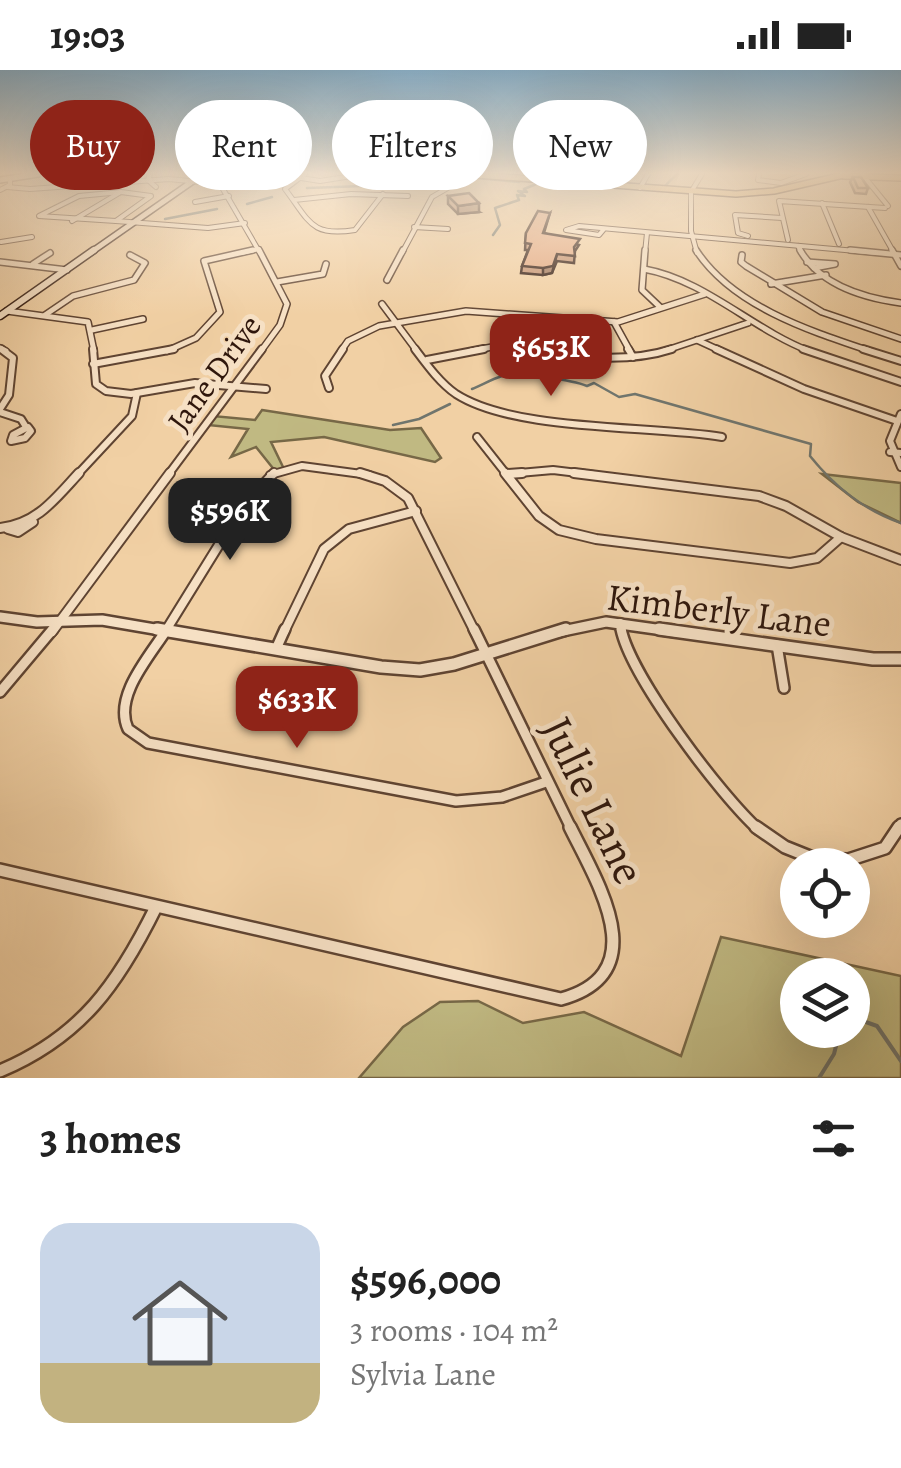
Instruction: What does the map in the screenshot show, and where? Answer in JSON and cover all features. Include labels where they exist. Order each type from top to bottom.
[{"type":"main road","points":[[0,316],[135,222]]},
{"type":"street","points":[[74,221],[208,228],[246,224]]},
{"type":"street","name":"Jane Drive","points":[[0,692],[25,668],[284,319],[287,304],[244,221]]},
{"type":"street","points":[[310,221],[318,231],[335,233],[355,230],[362,221]]},
{"type":"street","points":[[387,280],[418,221]]},
{"type":"street","points":[[693,221],[695,248],[706,264],[770,311],[836,340],[901,361]]},
{"type":"street","points":[[736,221],[738,233],[764,240],[896,253]]},
{"type":"street","points":[[783,221],[788,240]]},
{"type":"street","points":[[829,221],[839,244]]},
{"type":"street","points":[[877,221],[901,266]]},
{"type":"street","points":[[414,227],[448,230]]},
{"type":"street","points":[[604,229],[599,235],[571,234],[566,228],[604,229],[764,240],[788,240],[896,253]]},
{"type":"street","points":[[335,233],[335,242]]},
{"type":"street","points":[[647,233],[644,295],[660,307]]},
{"type":"street","points":[[0,242],[32,237]]},
{"type":"street","points":[[798,246],[808,262],[826,276],[866,297],[901,303]]},
{"type":"street","points":[[93,364],[178,349],[197,340],[220,312],[204,261],[259,249]]},
{"type":"street","points":[[25,270],[50,254]]},
{"type":"street","points":[[128,284],[144,268],[140,257],[130,254]]},
{"type":"street","points":[[742,255],[742,264],[822,312],[901,339]]},
{"type":"street","points":[[0,262],[69,268]]},
{"type":"street","points":[[808,262],[835,264],[814,268]]},
{"type":"street","points":[[278,282],[323,274],[326,264]]},
{"type":"street","points":[[644,269],[677,275],[748,323],[804,350],[901,382]]},
{"type":"street","points":[[771,284],[826,276]]},
{"type":"street","points":[[45,314],[72,296],[128,284],[137,287]]},
{"type":"street","points":[[330,388],[325,376],[348,341],[370,329],[397,322],[466,310],[614,322],[705,294]]},
{"type":"street","points":[[382,304],[456,394],[482,406],[722,436]]},
{"type":"street","points":[[8,311],[80,319],[92,330],[98,387],[112,393],[138,394],[195,383],[266,389]]},
{"type":"street","points":[[92,330],[144,319]]},
{"type":"street","points":[[614,322],[633,357]]},
{"type":"street","points":[[427,360],[492,347],[600,358],[633,357],[670,352],[748,323]]},
{"type":"street","points":[[697,340],[804,389],[899,417],[888,438],[890,452],[901,467]]},
{"type":"street","points":[[0,348],[13,358],[9,395],[0,410],[20,418],[26,427]]},
{"type":"street","points":[[4,528],[18,532],[33,520],[132,416],[138,394]]},
{"type":"street","points":[[477,437],[548,524],[584,537],[790,563],[816,558],[841,537]]},
{"type":"street","points":[[890,452],[901,454]]},
{"type":"street","name":"Julie Lane","points":[[0,870],[561,999],[577,996],[604,977],[615,939],[612,920],[486,654],[402,490],[382,480],[310,465],[271,474],[253,491],[166,631]]},
{"type":"street","points":[[507,474],[553,470],[742,492],[774,500],[841,537],[901,560]]},
{"type":"street","points":[[276,649],[324,549],[349,529],[416,511]]},
{"type":"street","name":"Kimberly Lane","points":[[0,618],[102,620],[420,670],[592,622],[620,622],[873,659],[901,659]]},
{"type":"street","points":[[620,622],[626,652],[725,800],[759,831],[791,849],[844,860],[886,848],[901,824]]},
{"type":"street","points":[[166,631],[123,704],[122,718],[134,738],[456,802],[482,803],[546,782]]},
{"type":"street","points":[[777,645],[784,688]]},
{"type":"street","points":[[0,1071],[44,1050],[96,1008],[120,976],[156,907]]},
{"type":"shaded area","points":[[262,410],[390,430],[421,428],[441,458],[435,462],[324,437],[271,442],[284,469],[276,472],[256,447],[231,457],[248,429],[208,425],[213,416],[255,420]]},
{"type":"shaded area","points":[[822,474],[901,483],[901,523],[858,502]]},
{"type":"shaded area","points":[[721,937],[818,958],[780,958],[780,1048],[870,1048],[870,969],[901,976],[901,1078],[359,1078],[403,1027],[440,1002],[478,1001],[523,1023],[584,1012],[681,1056]]},
{"type":"building","points":[[533,221],[547,221],[543,233],[580,239],[574,247],[575,256],[557,254],[553,266],[543,268],[522,266],[531,244],[525,243]]},
{"type":"waterway","points":[[493,235],[499,221]]},
{"type":"waterway","points":[[472,389],[509,375],[545,377],[587,386],[594,383],[619,397],[635,394],[811,444],[810,456],[829,478],[862,504],[901,523]]},
{"type":"waterway","points":[[393,425],[419,419],[450,404]]},
{"type":"waterway","points":[[870,1023],[877,1026],[901,1061]]},
{"type":"waterway","points":[[819,1078],[836,1048]]}]
